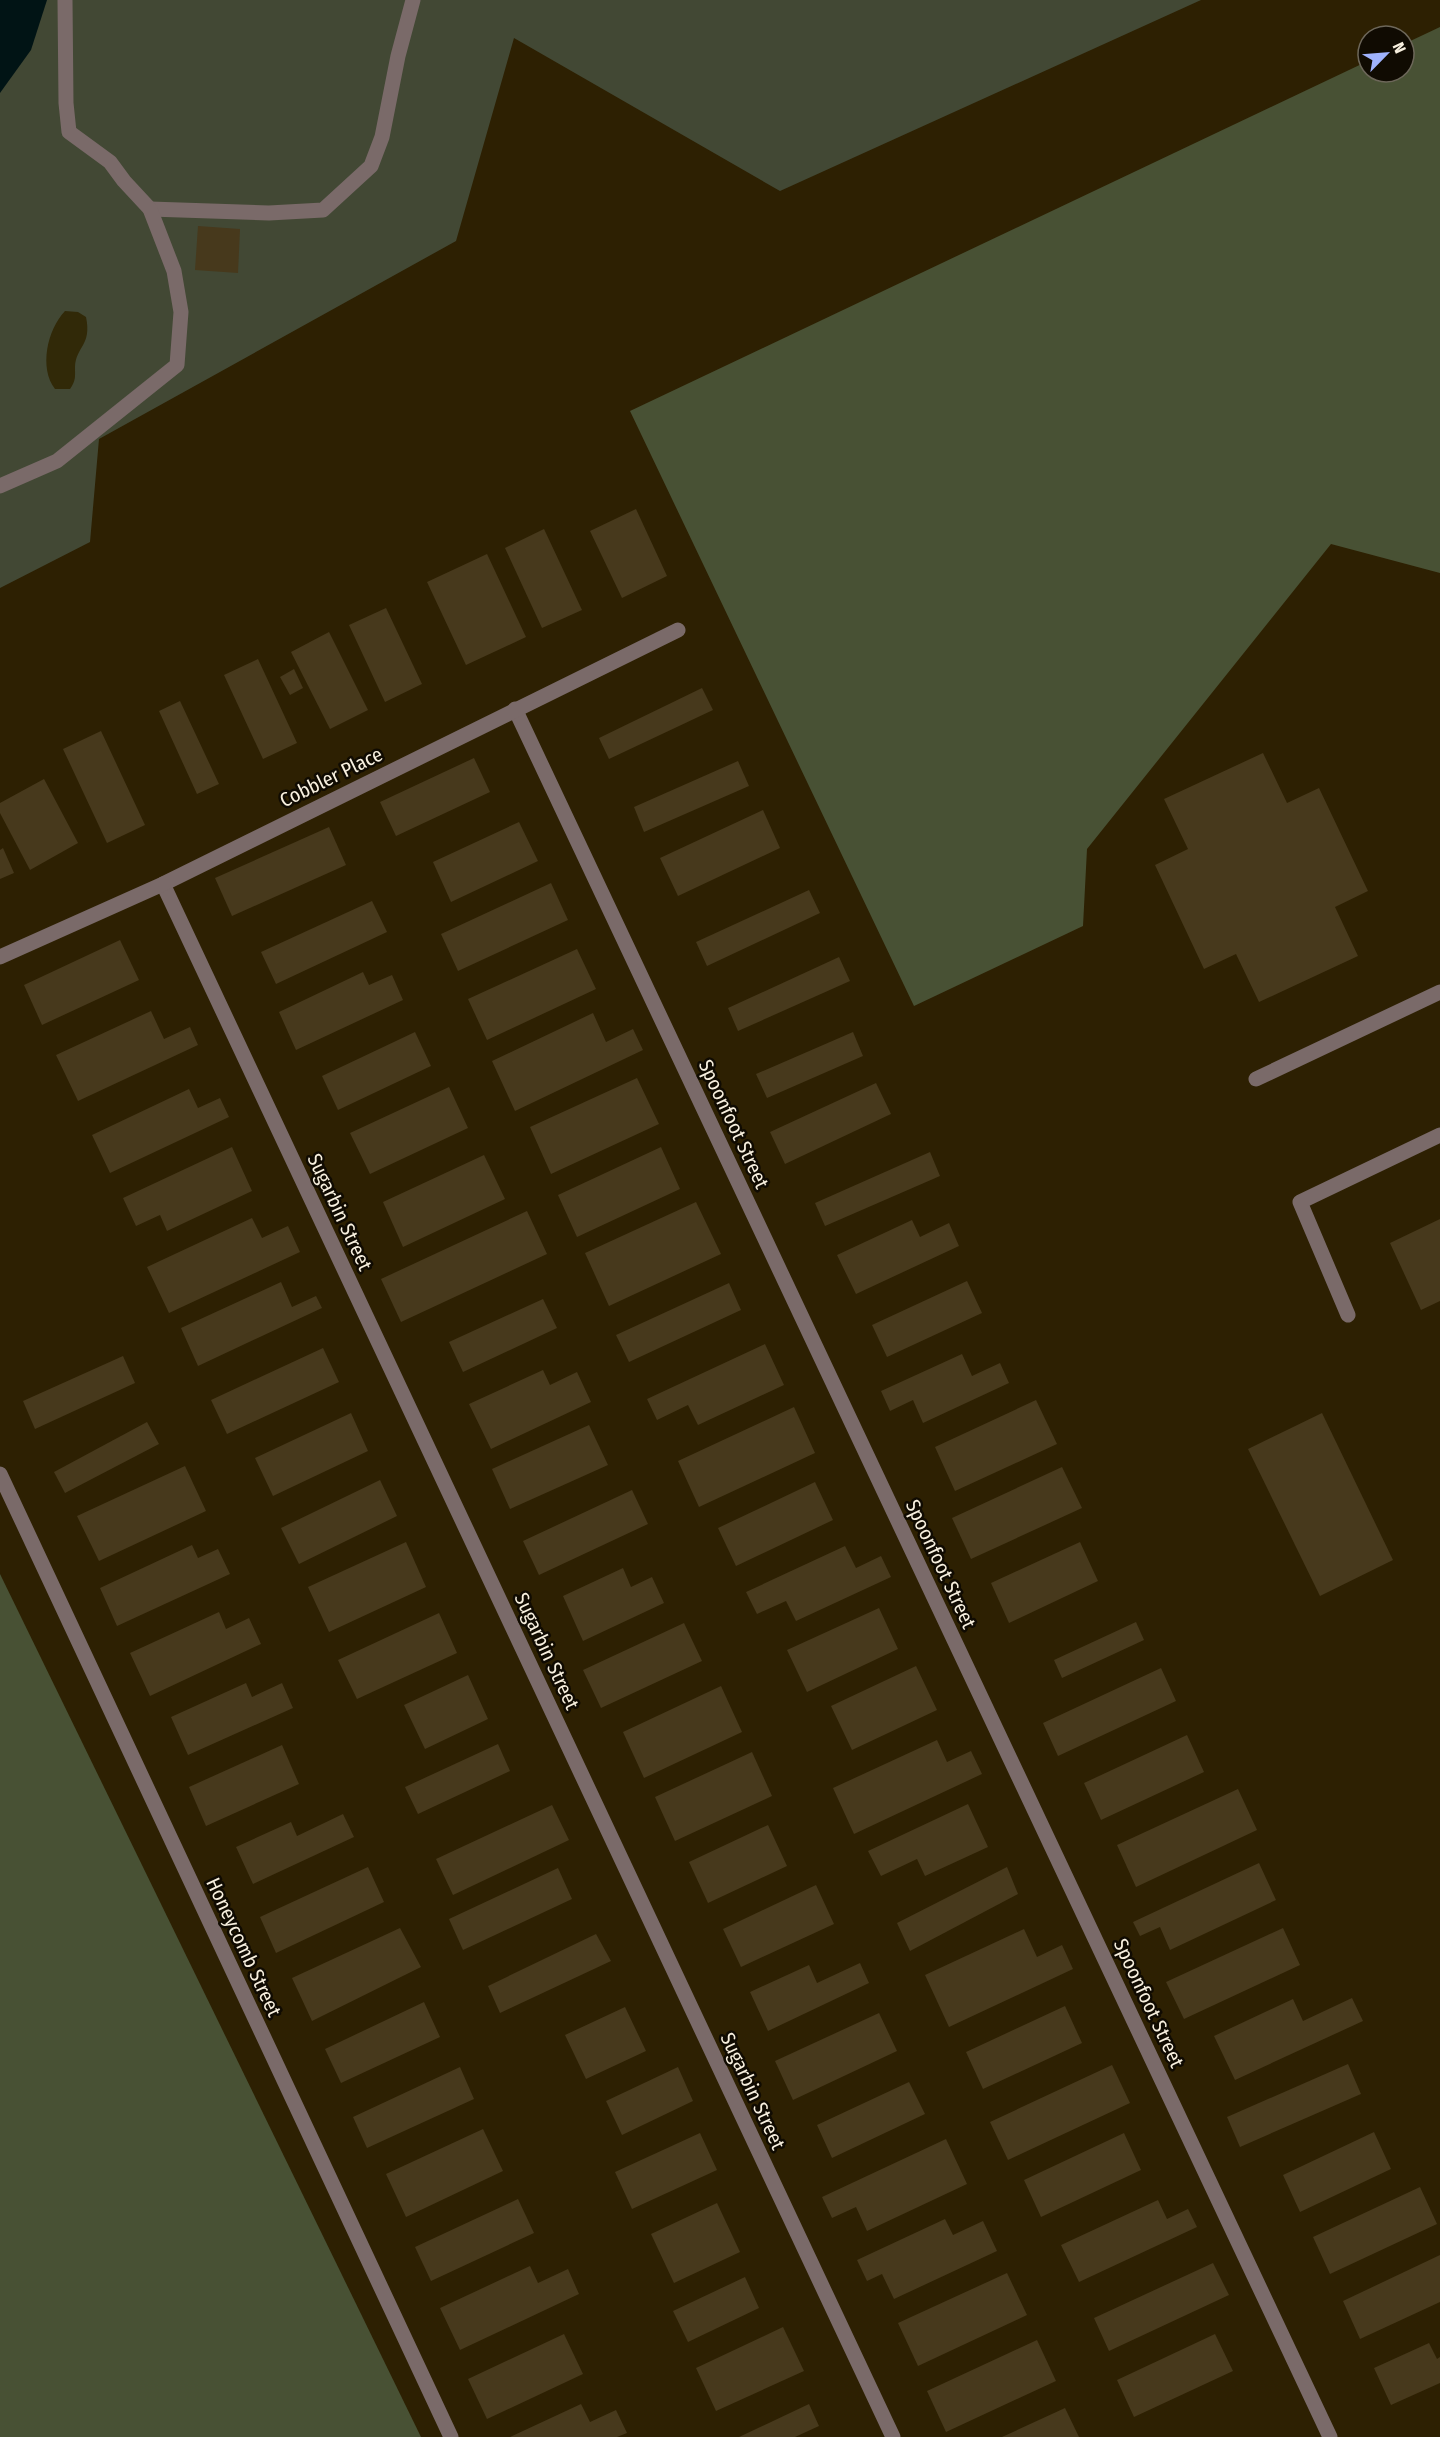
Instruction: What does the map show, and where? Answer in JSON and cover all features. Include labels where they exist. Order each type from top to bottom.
[{"type":"lane","points":[[0,486],[57,461],[177,365],[181,312],[176,281],[150,209],[123,181],[110,162],[69,132],[66,103],[66,0]]},
{"type":"lane","points":[[150,209],[269,213],[322,210],[371,166],[382,137],[398,56],[413,0]]},
{"type":"lane","name":"Cobbler Place","points":[[0,957],[163,884],[678,630]]},
{"type":"lane","name":"Spoonfoot Street","points":[[515,709],[1330,2437]]},
{"type":"lane","name":"Sugarbin Street","points":[[163,884],[893,2437]]},
{"type":"lane","points":[[1257,1079],[1440,992]]},
{"type":"lane","points":[[1348,1316],[1300,1202],[1440,1135]]},
{"type":"lane","name":"Honeycomb Street","points":[[0,1474],[451,2437]]},
{"type":"green space","points":[[0,0],[1201,0],[780,191],[514,38],[456,241],[99,439],[90,542],[0,588]]},
{"type":"green space","points":[[1440,27],[1440,573],[1331,544],[1087,849],[1083,926],[914,1006],[630,411],[1356,67],[1356,84],[1416,84],[1416,38]]},
{"type":"green space","points":[[0,1574],[421,2437],[0,2437]]},
{"type":"sand","points":[[65,311],[78,312],[86,317],[87,334],[76,360],[72,386],[70,389],[55,389],[47,371],[47,349],[54,328]]},
{"type":"shaded area","points":[[0,0],[47,0],[31,50],[0,93]]},
{"type":"building","points":[[198,226],[240,229],[238,273],[195,270]]},
{"type":"building","points":[[636,509],[667,576],[622,598],[590,531]]},
{"type":"building","points":[[544,529],[582,610],[542,628],[505,548]]},
{"type":"building","points":[[487,554],[526,637],[466,665],[427,582]]},
{"type":"building","points":[[386,608],[422,684],[385,702],[349,625]]},
{"type":"building","points":[[329,632],[368,710],[330,729],[291,652]]},
{"type":"building","points":[[258,659],[297,743],[263,759],[224,675]]},
{"type":"building","points":[[294,669],[303,688],[290,695],[280,677]]},
{"type":"building","points":[[702,688],[713,710],[609,759],[599,738]]},
{"type":"building","points":[[180,701],[219,784],[197,794],[159,711]]},
{"type":"building","points":[[101,731],[145,825],[107,843],[63,749]]},
{"type":"building","points":[[1263,753],[1287,803],[1319,788],[1368,891],[1335,907],[1358,956],[1259,1002],[1236,954],[1204,969],[1155,865],[1188,849],[1164,799]]},
{"type":"building","points":[[474,758],[490,792],[396,836],[380,802]]},
{"type":"building","points":[[738,761],[749,786],[644,832],[634,807]]},
{"type":"building","points":[[44,779],[78,843],[30,870],[0,813],[0,803]]},
{"type":"building","points":[[763,810],[780,848],[678,896],[660,858]]},
{"type":"building","points":[[519,822],[538,861],[451,902],[433,862]]},
{"type":"building","points":[[329,827],[346,865],[232,916],[215,878]]},
{"type":"building","points":[[3,848],[14,873],[0,879],[0,850]]},
{"type":"building","points":[[551,883],[568,920],[458,971],[441,934]]},
{"type":"building","points":[[809,890],[820,913],[707,966],[696,942]]},
{"type":"building","points":[[372,901],[387,932],[276,984],[261,952]]},
{"type":"building","points":[[120,940],[139,980],[42,1025],[24,985]]},
{"type":"building","points":[[577,949],[596,989],[487,1040],[468,999]]},
{"type":"building","points":[[839,957],[850,981],[738,1031],[728,1008]]},
{"type":"building","points":[[363,972],[369,985],[392,975],[403,1000],[296,1050],[279,1012]]},
{"type":"building","points":[[151,1011],[164,1039],[190,1027],[198,1045],[78,1101],[56,1055]]},
{"type":"building","points":[[593,1013],[606,1042],[633,1029],[643,1050],[515,1111],[492,1061]]},
{"type":"building","points":[[415,1032],[431,1066],[338,1110],[322,1076]]},
{"type":"building","points":[[853,1032],[863,1056],[767,1098],[756,1074]]},
{"type":"building","points":[[637,1078],[659,1124],[551,1174],[530,1127]]},
{"type":"building","points":[[876,1083],[891,1114],[785,1164],[770,1132]]},
{"type":"building","points":[[449,1087],[468,1128],[370,1174],[350,1133]]},
{"type":"building","points":[[189,1089],[198,1108],[220,1098],[229,1117],[110,1173],[92,1135]]},
{"type":"building","points":[[232,1147],[252,1191],[167,1231],[160,1215],[136,1226],[123,1198]]},
{"type":"building","points":[[661,1147],[680,1189],[577,1237],[558,1195]]},
{"type":"building","points":[[930,1152],[940,1176],[825,1226],[815,1203]]},
{"type":"building","points":[[484,1155],[505,1199],[403,1247],[383,1202]]},
{"type":"building","points":[[696,1202],[721,1254],[609,1306],[585,1253]]},
{"type":"building","points":[[527,1211],[547,1254],[401,1322],[381,1279]]},
{"type":"building","points":[[252,1218],[262,1238],[288,1226],[300,1252],[169,1313],[147,1267]]},
{"type":"building","points":[[1440,1219],[1440,1301],[1421,1310],[1390,1243]]},
{"type":"building","points":[[912,1220],[920,1237],[949,1223],[959,1246],[856,1294],[837,1255]]},
{"type":"building","points":[[967,1281],[982,1313],[887,1357],[872,1325]]},
{"type":"building","points":[[281,1282],[292,1307],[316,1296],[322,1308],[198,1366],[181,1328]]},
{"type":"building","points":[[729,1283],[741,1310],[629,1362],[616,1335]]},
{"type":"building","points":[[543,1299],[557,1328],[463,1372],[449,1342]]},
{"type":"building","points":[[765,1344],[784,1385],[698,1425],[688,1405],[657,1420],[647,1399]]},
{"type":"building","points":[[323,1348],[339,1382],[227,1434],[211,1400]]},
{"type":"building","points":[[962,1354],[972,1376],[1000,1363],[1009,1383],[923,1423],[913,1400],[890,1411],[881,1391]]},
{"type":"building","points":[[123,1356],[135,1383],[35,1429],[23,1401]]},
{"type":"building","points":[[543,1370],[550,1385],[577,1372],[591,1402],[491,1449],[469,1404]]},
{"type":"building","points":[[1036,1400],[1057,1444],[955,1491],[935,1447]]},
{"type":"building","points":[[794,1407],[815,1453],[699,1507],[678,1461]]},
{"type":"building","points":[[351,1413],[368,1451],[273,1496],[255,1458]]},
{"type":"building","points":[[1322,1413],[1393,1560],[1320,1596],[1248,1449]]},
{"type":"building","points":[[147,1422],[159,1444],[65,1493],[54,1472]]},
{"type":"building","points":[[589,1425],[608,1465],[510,1509],[492,1469]]},
{"type":"building","points":[[185,1466],[206,1511],[99,1561],[77,1516]]},
{"type":"building","points":[[1062,1467],[1082,1508],[971,1559],[952,1518]]},
{"type":"building","points":[[380,1480],[397,1516],[299,1564],[281,1528]]},
{"type":"building","points":[[815,1482],[833,1520],[736,1566],[718,1528]]},
{"type":"building","points":[[632,1490],[648,1524],[539,1575],[523,1541]]},
{"type":"building","points":[[406,1542],[426,1587],[329,1632],[308,1587]]},
{"type":"building","points":[[1080,1542],[1098,1581],[1009,1623],[991,1583]]},
{"type":"building","points":[[192,1545],[198,1558],[218,1549],[230,1574],[117,1626],[100,1588]]},
{"type":"building","points":[[845,1546],[856,1568],[881,1556],[891,1577],[796,1621],[786,1601],[757,1614],[746,1592]]},
{"type":"building","points":[[623,1568],[631,1587],[652,1577],[664,1603],[583,1641],[563,1596]]},
{"type":"building","points":[[879,1608],[898,1649],[807,1692],[787,1650]]},
{"type":"building","points":[[219,1612],[226,1629],[249,1618],[261,1644],[150,1696],[130,1653]]},
{"type":"building","points":[[439,1613],[457,1653],[357,1699],[338,1660]]},
{"type":"building","points":[[1136,1622],[1144,1640],[1062,1678],[1054,1660]]},
{"type":"building","points":[[684,1623],[702,1661],[601,1708],[583,1670]]},
{"type":"building","points":[[916,1666],[937,1710],[852,1750],[831,1706]]},
{"type":"building","points":[[1161,1668],[1176,1701],[1058,1756],[1043,1723]]},
{"type":"building","points":[[468,1675],[488,1719],[425,1749],[404,1705]]},
{"type":"building","points":[[246,1683],[252,1697],[282,1683],[293,1708],[188,1755],[171,1717]]},
{"type":"building","points":[[721,1686],[742,1732],[644,1778],[623,1732]]},
{"type":"building","points":[[1187,1735],[1204,1772],[1101,1820],[1084,1783]]},
{"type":"building","points":[[937,1740],[947,1762],[971,1751],[982,1774],[854,1834],[833,1788]]},
{"type":"building","points":[[498,1744],[510,1771],[418,1814],[405,1787]]},
{"type":"building","points":[[282,1745],[299,1784],[206,1826],[189,1787]]},
{"type":"building","points":[[752,1752],[772,1796],[675,1841],[655,1797]]},
{"type":"building","points":[[1238,1789],[1257,1830],[1136,1887],[1117,1845]]},
{"type":"building","points":[[968,1804],[988,1847],[925,1876],[917,1859],[881,1876],[868,1851]]},
{"type":"building","points":[[552,1805],[569,1840],[453,1895],[436,1859]]},
{"type":"building","points":[[343,1814],[354,1837],[253,1884],[236,1847],[291,1822],[297,1836]]},
{"type":"building","points":[[768,1825],[787,1866],[708,1903],[689,1862]]},
{"type":"building","points":[[1259,1863],[1276,1900],[1170,1950],[1160,1927],[1140,1936],[1133,1922]]},
{"type":"building","points":[[368,1867],[384,1902],[276,1953],[260,1917]]},
{"type":"building","points":[[1007,1867],[1018,1894],[910,1951],[897,1923]]},
{"type":"building","points":[[558,1868],[572,1899],[463,1950],[449,1919]]},
{"type":"building","points":[[816,1885],[834,1924],[741,1967],[723,1929]]},
{"type":"building","points":[[400,1928],[421,1967],[312,2021],[292,1978]]},
{"type":"building","points":[[1283,1928],[1300,1965],[1184,2019],[1166,1982]]},
{"type":"building","points":[[1024,1929],[1037,1957],[1062,1945],[1073,1969],[949,2027],[925,1975]]},
{"type":"building","points":[[596,1934],[611,1961],[500,2013],[488,1986]]},
{"type":"building","points":[[860,1963],[869,1983],[768,2031],[750,1992],[809,1965],[817,1983]]},
{"type":"building","points":[[1352,1998],[1363,2021],[1235,2080],[1214,2036],[1293,1999],[1303,2021]]},
{"type":"building","points":[[424,2002],[440,2037],[341,2083],[325,2049]]},
{"type":"building","points":[[1065,2006],[1082,2043],[983,2089],[966,2052]]},
{"type":"building","points":[[625,2007],[646,2051],[586,2079],[565,2035]]},
{"type":"building","points":[[879,2013],[897,2051],[793,2100],[775,2061]]},
{"type":"building","points":[[1348,2064],[1361,2094],[1240,2147],[1227,2117]]},
{"type":"building","points":[[1112,2065],[1130,2103],[1008,2160],[990,2122]]},
{"type":"building","points":[[460,2067],[474,2099],[367,2148],[353,2117]]},
{"type":"building","points":[[678,2067],[693,2101],[622,2135],[606,2101]]},
{"type":"building","points":[[909,2082],[925,2114],[832,2158],[817,2125]]},
{"type":"building","points":[[483,2129],[503,2171],[406,2217],[386,2174]]},
{"type":"building","points":[[1374,2132],[1391,2169],[1300,2212],[1283,2175]]},
{"type":"building","points":[[700,2133],[717,2170],[632,2209],[615,2172]]},
{"type":"building","points":[[1124,2133],[1141,2170],[1041,2217],[1024,2180]]},
{"type":"building","points":[[946,2139],[967,2184],[867,2231],[856,2207],[832,2218],[822,2197]]},
{"type":"building","points":[[1420,2187],[1437,2224],[1330,2274],[1313,2237]]},
{"type":"building","points":[[518,2199],[534,2233],[431,2281],[415,2247]]},
{"type":"building","points":[[1158,2200],[1167,2219],[1188,2209],[1197,2227],[1079,2282],[1061,2245]]},
{"type":"building","points":[[717,2203],[740,2252],[674,2283],[651,2234]]},
{"type":"building","points":[[945,2219],[953,2235],[983,2221],[997,2251],[894,2299],[882,2274],[867,2281],[857,2260]]},
{"type":"building","points":[[1440,2255],[1440,2302],[1360,2339],[1343,2301]]},
{"type":"building","points":[[1213,2263],[1229,2295],[1109,2351],[1094,2318]]},
{"type":"building","points":[[530,2266],[538,2283],[568,2269],[579,2294],[460,2350],[440,2308]]},
{"type":"building","points":[[1007,2273],[1027,2315],[918,2366],[898,2323]]},
{"type":"building","points":[[745,2277],[759,2308],[688,2342],[673,2311]]},
{"type":"building","points":[[783,2327],[804,2371],[716,2411],[696,2368]]},
{"type":"building","points":[[564,2334],[583,2374],[487,2419],[468,2379]]},
{"type":"building","points":[[1215,2334],[1233,2371],[1134,2417],[1117,2380]]},
{"type":"building","points":[[1037,2340],[1056,2381],[946,2432],[927,2391]]},
{"type":"building","points":[[1429,2343],[1437,2359],[1440,2357],[1440,2383],[1391,2405],[1374,2368]]},
{"type":"building","points":[[581,2404],[590,2422],[616,2410],[627,2433],[617,2437],[510,2437]]},
{"type":"building","points":[[809,2404],[819,2426],[795,2437],[739,2437]]},
{"type":"building","points":[[1065,2408],[1079,2437],[1002,2437]]}]
